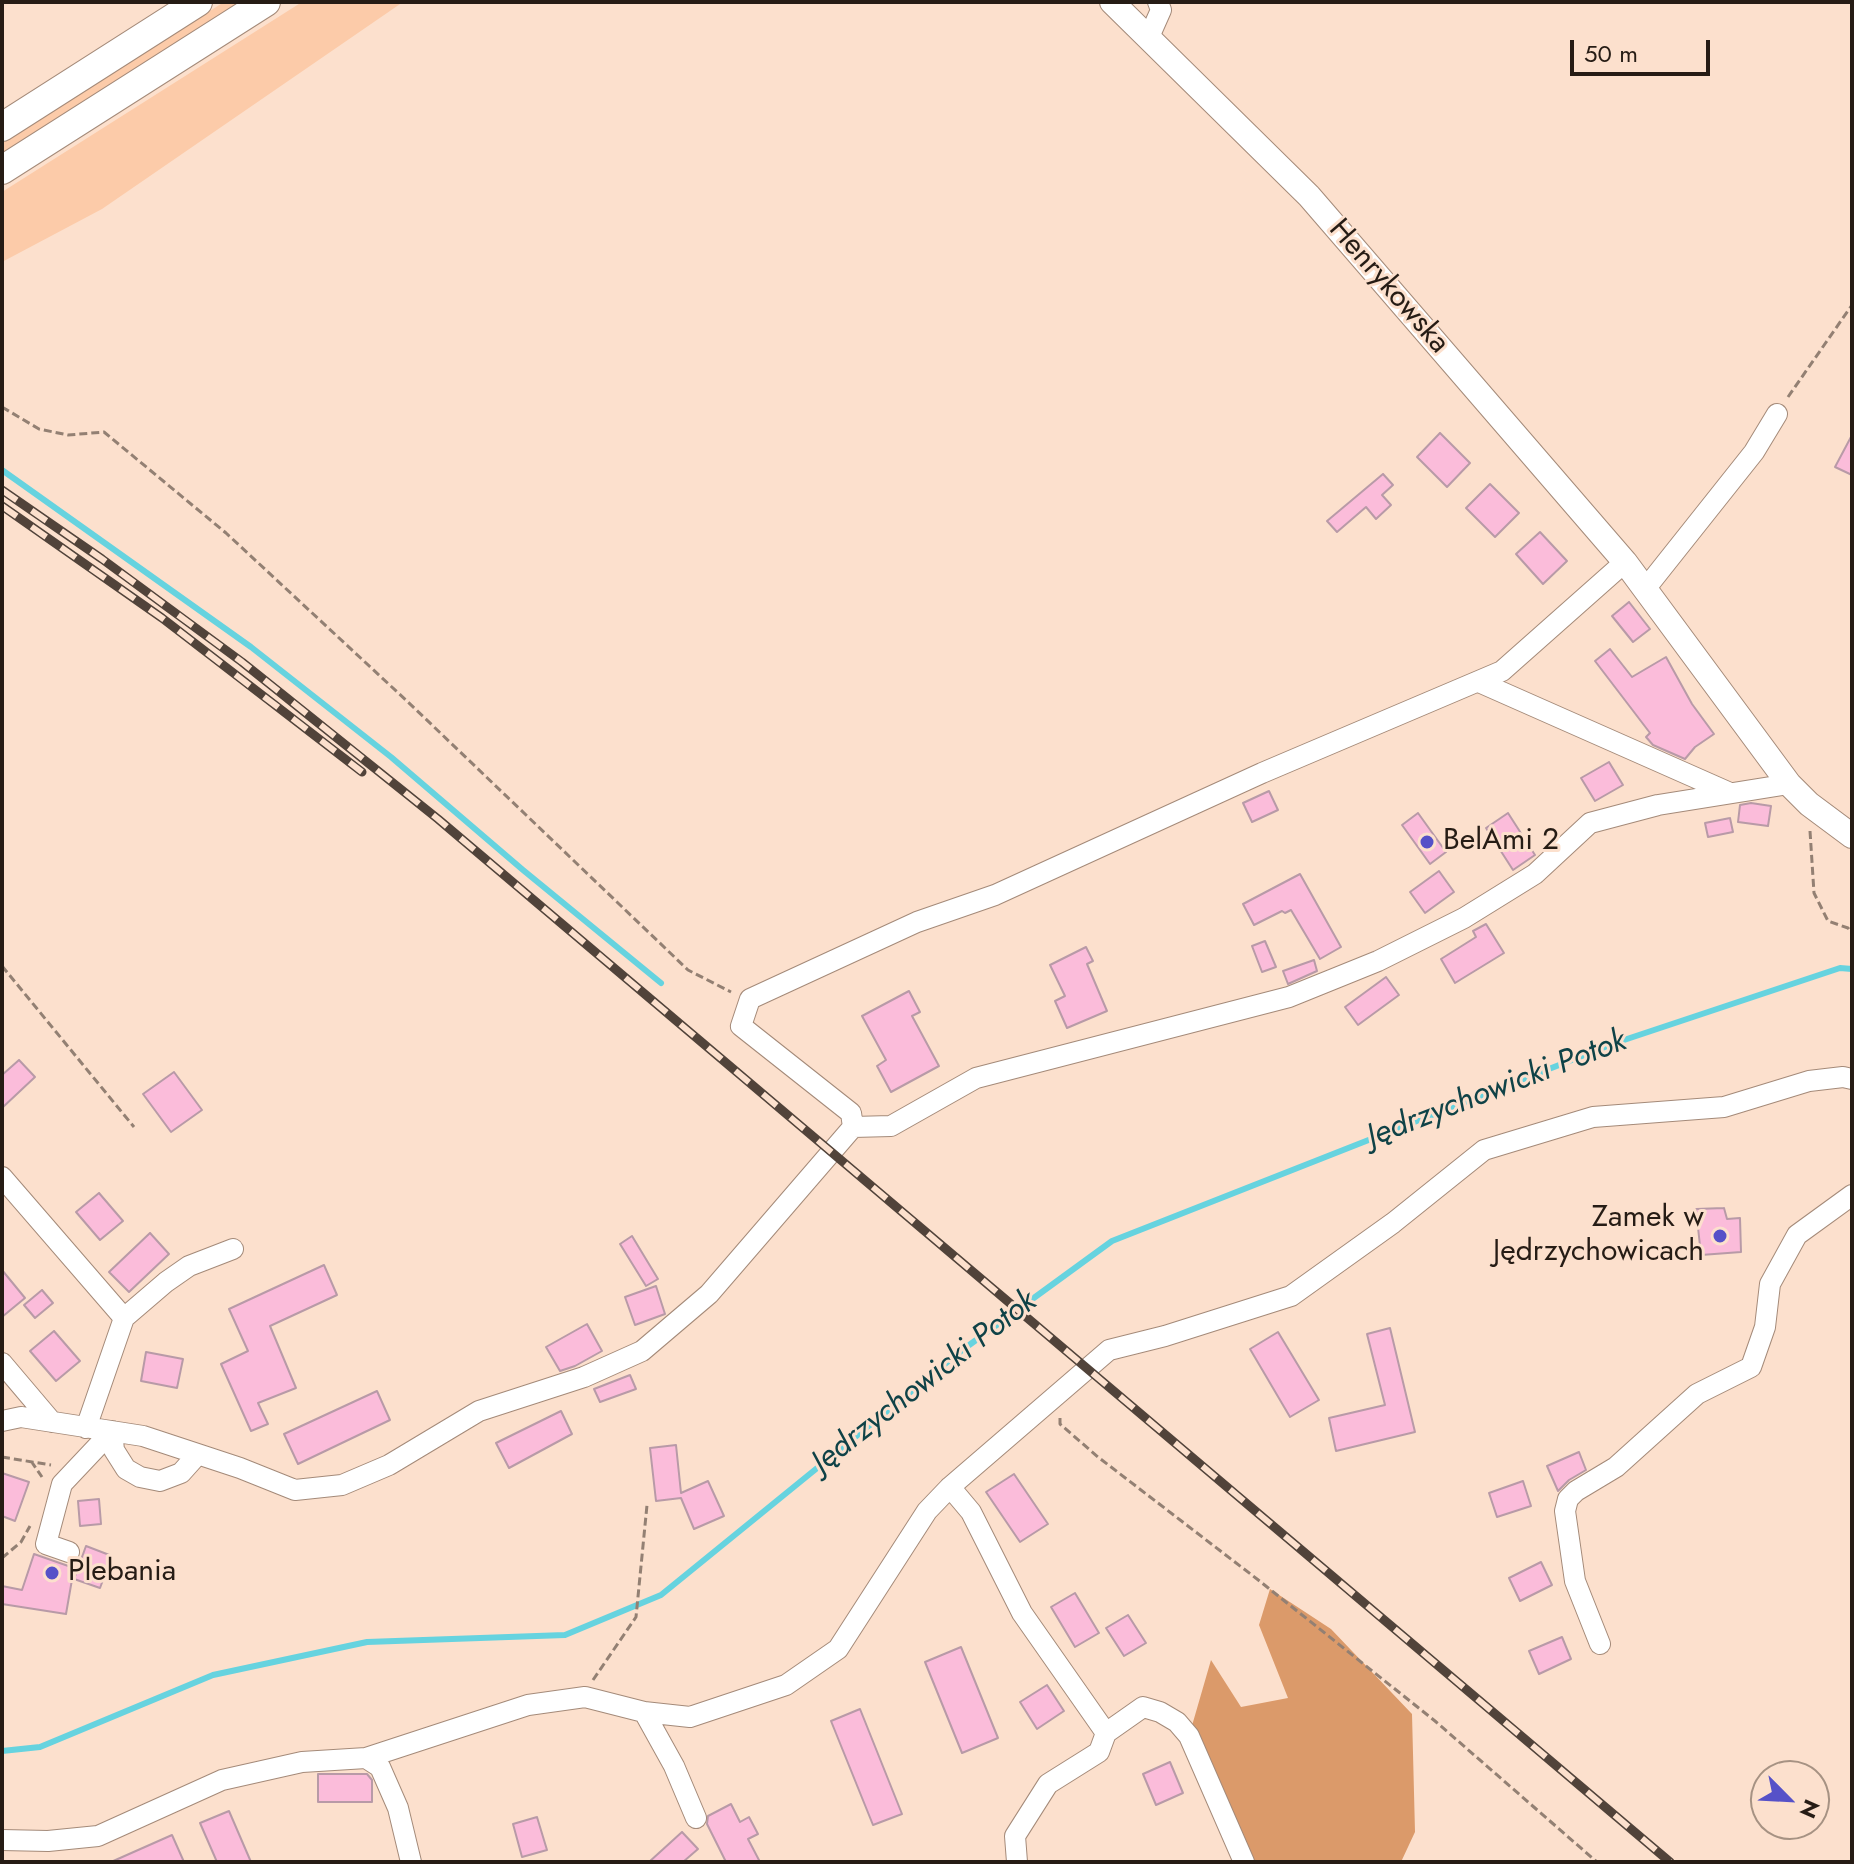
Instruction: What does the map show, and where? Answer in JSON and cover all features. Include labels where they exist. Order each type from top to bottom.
[{"type":"highway","points":[[2,127],[198,2]]},
{"type":"highway","points":[[2,170],[266,2]]},
{"type":"main road","name":"Henrykowska","points":[[1112,2],[1309,196],[1625,562],[1789,784],[1809,804],[1852,836]]},
{"type":"street","points":[[1149,37],[1161,10],[1158,2]]},
{"type":"street","points":[[1646,588],[1754,452],[1777,414]]},
{"type":"street","points":[[853,1127],[851,1113],[741,1026],[750,999],[917,922],[995,895],[1262,773],[1502,671],[1625,562]]},
{"type":"street","points":[[1479,682],[1730,793]]},
{"type":"street","points":[[2,1421],[21,1417],[143,1436],[295,1490],[342,1485],[389,1465],[479,1411],[584,1377],[642,1351],[709,1294],[853,1127],[891,1126],[976,1078],[1289,997],[1378,961],[1464,918],[1535,874],[1590,823],[1658,805],[1789,784]]},
{"type":"street","points":[[2,1840],[48,1841],[98,1836],[222,1780],[302,1762],[366,1758],[528,1705],[585,1697],[644,1712],[690,1717],[786,1685],[838,1649],[927,1511],[950,1487],[1109,1350],[1165,1336],[1291,1296],[1393,1223],[1484,1150],[1593,1117],[1724,1107],[1809,1081],[1843,1077],[1852,1079]]},
{"type":"street","points":[[2,1177],[124,1318]]},
{"type":"street","points":[[1600,1644],[1575,1581],[1565,1511],[1568,1499],[1616,1467],[1697,1394],[1751,1367],[1765,1327],[1770,1284],[1797,1235],[1852,1195]]},
{"type":"street","points":[[86,1428],[124,1318],[189,1266],[233,1249]]},
{"type":"street","points":[[2,1363],[52,1422]]},
{"type":"street","points":[[112,1431],[114,1450],[126,1469],[140,1477],[160,1481],[181,1473],[198,1454]]},
{"type":"street","points":[[69,1552],[46,1544],[62,1484],[112,1431]]},
{"type":"street","points":[[950,1487],[971,1512],[1022,1613],[1106,1733]]},
{"type":"street","points":[[1017,1862],[1015,1836],[1048,1784],[1099,1752],[1106,1733],[1143,1707],[1177,1722],[1189,1736],[1244,1862]]},
{"type":"street","points":[[644,1712],[674,1766],[696,1818]]},
{"type":"street","points":[[366,1758],[380,1767],[398,1808],[411,1862]]},
{"type":"path","points":[[1777,414],[1852,305]]},
{"type":"path","points":[[2,407],[39,429],[68,435],[104,432],[226,533],[688,970],[750,999]]},
{"type":"path","points":[[1809,804],[1814,893],[1828,921],[1848,928],[1852,933]]},
{"type":"path","points":[[2,966],[134,1127]]},
{"type":"path","points":[[1060,1390],[1060,1424],[1088,1449],[1424,1712],[1597,1862]]},
{"type":"path","points":[[2,1457],[31,1461],[42,1476],[41,1488]]},
{"type":"path","points":[[585,1697],[636,1617],[647,1505]]},
{"type":"path","points":[[2,1558],[21,1542],[31,1524]]},
{"type":"shaded area","points":[[224,2],[246,2],[2,156],[2,143]]},
{"type":"shaded area","points":[[302,2],[403,2],[102,209],[2,262],[2,192]]},
{"type":"shaded area","points":[[1270,1589],[1331,1629],[1412,1714],[1415,1832],[1401,1862],[1253,1862],[1189,1736],[1211,1660],[1241,1707],[1288,1698],[1259,1625]]},
{"type":"building","points":[[1440,433],[1470,463],[1447,487],[1417,457]]},
{"type":"building","points":[[1852,435],[1852,475],[1835,467]]},
{"type":"building","points":[[1383,474],[1393,485],[1382,495],[1391,505],[1376,519],[1366,507],[1337,532],[1327,521]]},
{"type":"building","points":[[1490,484],[1519,513],[1495,537],[1466,508]]},
{"type":"building","points":[[1540,532],[1567,561],[1543,584],[1516,554]]},
{"type":"building","points":[[1629,602],[1650,629],[1633,642],[1612,616]]},
{"type":"building","points":[[1610,649],[1632,677],[1666,657],[1692,704],[1714,734],[1695,747],[1685,759],[1653,745],[1646,737],[1650,733],[1595,661]]},
{"type":"building","points":[[1609,762],[1623,785],[1595,801],[1581,778]]},
{"type":"building","points":[[1269,791],[1278,810],[1252,822],[1243,803]]},
{"type":"building","points":[[1740,805],[1771,806],[1768,826],[1738,822]]},
{"type":"building","name":"BelAmi 2","points":[[1418,813],[1446,852],[1430,864],[1402,825]]},
{"type":"building","points":[[1508,813],[1535,855],[1513,870],[1486,828]]},
{"type":"building","points":[[1730,818],[1733,832],[1708,837],[1705,823]]},
{"type":"building","points":[[1439,871],[1454,892],[1425,913],[1410,892]]},
{"type":"building","points":[[1300,874],[1341,947],[1320,959],[1291,910],[1282,911],[1254,925],[1243,904]]},
{"type":"building","points":[[1486,924],[1504,953],[1455,983],[1441,959],[1476,937],[1473,931]]},
{"type":"building","points":[[1265,941],[1276,967],[1262,972],[1252,946]]},
{"type":"building","points":[[1086,947],[1093,961],[1087,964],[1107,1011],[1067,1028],[1055,1001],[1065,996],[1050,965]]},
{"type":"building","points":[[1314,960],[1317,971],[1288,984],[1283,971]]},
{"type":"building","points":[[1386,977],[1399,995],[1358,1025],[1345,1007]]},
{"type":"building","points":[[909,991],[920,1012],[912,1016],[939,1066],[891,1092],[877,1066],[886,1060],[862,1016]]},
{"type":"building","points":[[19,1060],[35,1077],[2,1108],[2,1075]]},
{"type":"building","points":[[174,1072],[202,1110],[171,1132],[143,1094]]},
{"type":"building","points":[[99,1193],[123,1221],[100,1240],[76,1212]]},
{"type":"building","name":"Zamek w Jędrzychowicach","points":[[1724,1208],[1727,1219],[1740,1218],[1741,1252],[1701,1255],[1696,1209]]},
{"type":"building","points":[[150,1233],[169,1254],[129,1292],[109,1272]]},
{"type":"building","points":[[632,1236],[658,1279],[646,1286],[620,1244]]},
{"type":"building","points":[[324,1265],[337,1295],[270,1326],[296,1388],[258,1403],[268,1424],[251,1431],[221,1364],[248,1351],[229,1309]]},
{"type":"building","points":[[2,1270],[25,1298],[2,1317]]},
{"type":"building","points":[[656,1286],[665,1314],[635,1325],[625,1297]]},
{"type":"building","points":[[42,1290],[53,1303],[35,1318],[24,1305]]},
{"type":"building","points":[[587,1324],[602,1351],[560,1371],[546,1347]]},
{"type":"building","points":[[1390,1328],[1415,1432],[1336,1451],[1329,1418],[1385,1405],[1367,1334]]},
{"type":"building","points":[[54,1331],[80,1361],[56,1381],[30,1351]]},
{"type":"building","points":[[1278,1332],[1319,1400],[1290,1417],[1250,1349]]},
{"type":"building","points":[[146,1352],[183,1359],[177,1388],[141,1381]]},
{"type":"building","points":[[630,1375],[636,1389],[600,1402],[594,1389]]},
{"type":"building","points":[[377,1391],[390,1420],[298,1464],[284,1434]]},
{"type":"building","points":[[561,1411],[572,1434],[509,1468],[496,1443]]},
{"type":"building","points":[[676,1445],[681,1493],[708,1481],[724,1516],[694,1529],[681,1498],[656,1501],[650,1448]]},
{"type":"building","points":[[1579,1452],[1586,1470],[1558,1491],[1547,1466]]},
{"type":"building","points":[[2,1473],[29,1482],[15,1521],[2,1516]]},
{"type":"building","points":[[1014,1474],[1048,1524],[1020,1542],[986,1492]]},
{"type":"building","points":[[1523,1481],[1531,1506],[1497,1517],[1489,1493]]},
{"type":"building","points":[[99,1499],[101,1524],[80,1526],[78,1501]]},
{"type":"building","points":[[86,1546],[112,1556],[100,1588],[74,1579]]},
{"type":"building","points":[[34,1554],[74,1568],[66,1614],[2,1604],[2,1586],[22,1590]]},
{"type":"building","points":[[1541,1562],[1552,1585],[1520,1601],[1509,1578]]},
{"type":"building","points":[[1075,1593],[1099,1633],[1075,1647],[1051,1607]]},
{"type":"building","points":[[1128,1615],[1146,1643],[1124,1656],[1106,1628]]},
{"type":"building","points":[[1562,1637],[1571,1659],[1539,1674],[1529,1651]]},
{"type":"building","points":[[961,1647],[998,1738],[962,1753],[925,1662]]},
{"type":"building","points":[[1047,1685],[1064,1711],[1037,1729],[1020,1702]]},
{"type":"building","points":[[860,1709],[902,1814],[873,1825],[831,1721]]},
{"type":"building","points":[[1170,1762],[1183,1793],[1156,1805],[1143,1774]]},
{"type":"building","points":[[318,1774],[367,1774],[372,1780],[372,1802],[318,1802]]},
{"type":"building","points":[[731,1804],[740,1822],[749,1817],[758,1834],[748,1839],[760,1862],[726,1862],[707,1824],[708,1816]]},
{"type":"building","points":[[229,1811],[251,1862],[217,1862],[200,1823]]},
{"type":"building","points":[[537,1817],[547,1850],[522,1857],[513,1824]]},
{"type":"building","points":[[682,1832],[698,1849],[683,1862],[649,1862]]},
{"type":"building","points":[[172,1835],[184,1862],[111,1862]]},
{"type":"waterway","points":[[2,470],[251,647],[391,757],[661,983]]},
{"type":"waterway","name":"Jędrzychowicki Potok","points":[[2,1751],[40,1747],[213,1675],[367,1642],[565,1635],[661,1595],[961,1351],[1112,1241],[1615,1043],[1840,968],[1852,969]]},
{"type":"railway","points":[[2,490],[242,662],[438,819],[1670,1862]]},
{"type":"railway","points":[[2,506],[162,618],[362,772]]},
{"type":"place","name":"BelAmi 2","points":[[1427,842]]},
{"type":"place","name":"Zamek w Jędrzychowicach","points":[[1720,1236]]},
{"type":"place","name":"Plebania","points":[[52,1573]]}]
